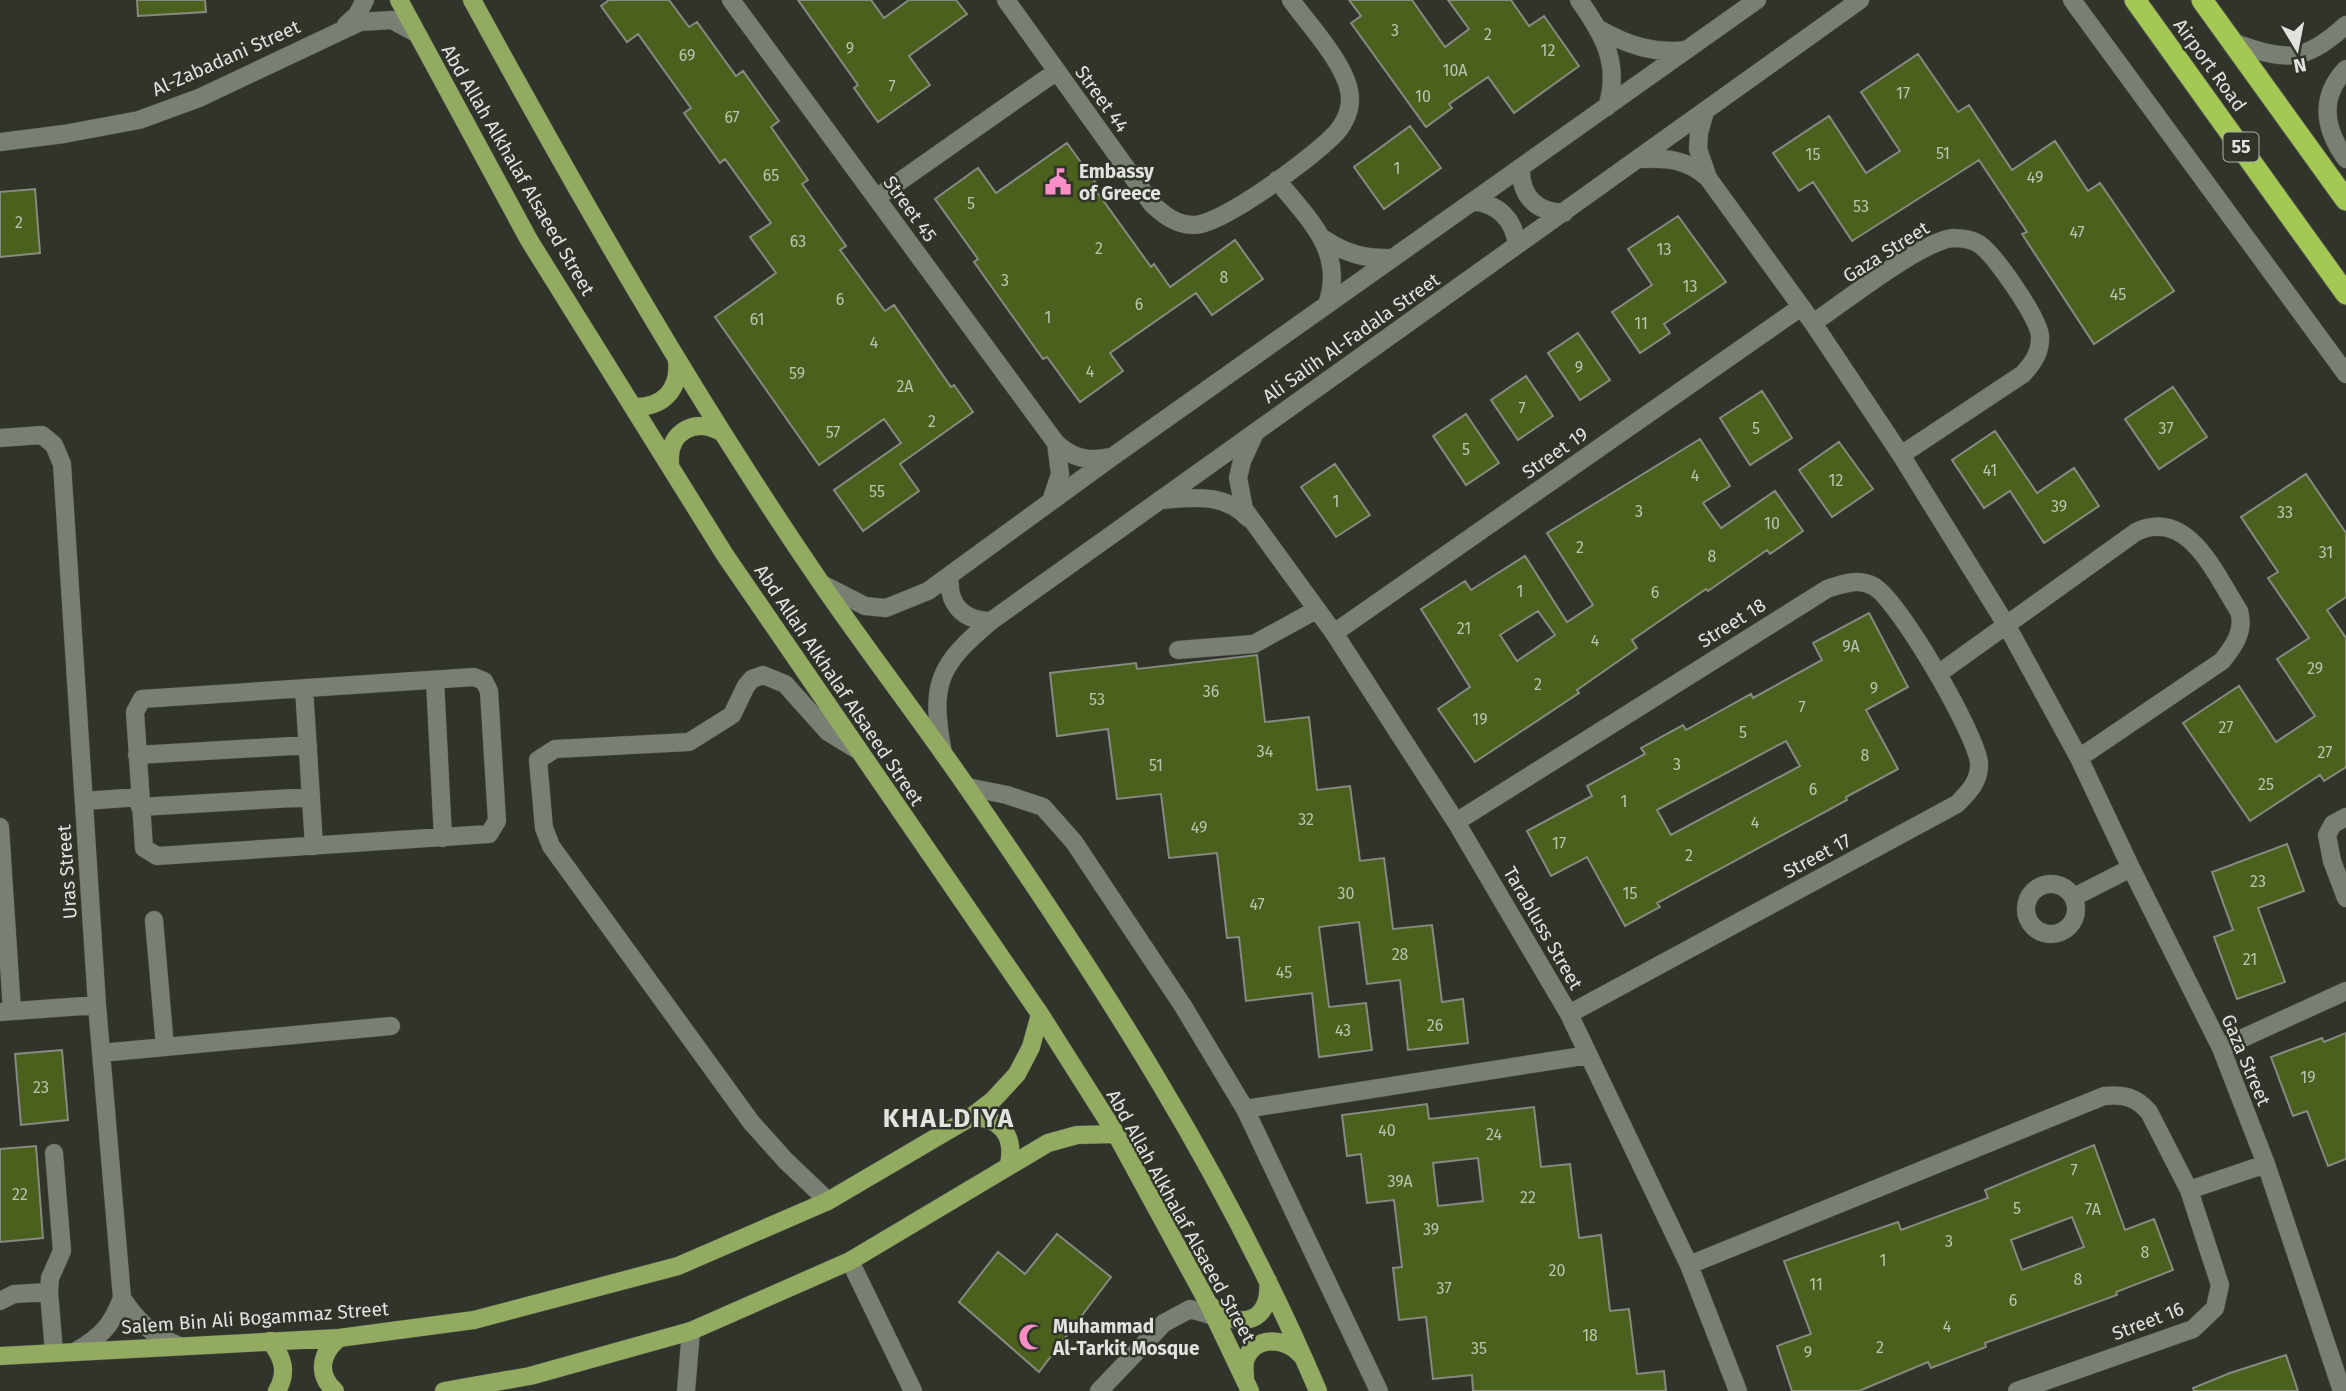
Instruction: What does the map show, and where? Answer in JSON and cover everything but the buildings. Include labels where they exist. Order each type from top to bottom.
[{"type":"highway","name":"Airport Road","points":[[2135,0],[2346,294]]},
{"type":"highway","name":"Airport Road","points":[[2202,0],[2346,200]]},
{"type":"main road","name":"Abd Allah Alkhalaf Alsaeed Street","points":[[399,0],[529,240],[670,462],[725,555],[856,750],[1040,1014],[1116,1134],[1211,1310],[1247,1385]]},
{"type":"main road","name":"Abd Allah Alkhalaf Alsaeed Street","points":[[472,0],[584,205],[720,432],[822,584],[967,787],[1101,986],[1179,1114],[1268,1281],[1318,1391]]},
{"type":"main road","points":[[635,407],[647,407],[668,395],[678,373],[677,361]]},
{"type":"main road","points":[[670,462],[672,444],[684,429],[703,425],[720,432]]},
{"type":"main road","name":"Salem Bin Ali Bogammaz Street","points":[[0,1356],[338,1338],[474,1321],[678,1266],[828,1201],[971,1117],[993,1100],[1017,1074],[1031,1047],[1040,1014]]},
{"type":"main road","points":[[971,1117],[986,1117],[999,1124],[1009,1135],[1012,1150],[1009,1164]]},
{"type":"main road","points":[[444,1391],[530,1376],[691,1331],[850,1261],[1048,1143],[1077,1135],[1116,1134]]},
{"type":"main road","points":[[1211,1310],[1238,1322],[1252,1318],[1264,1309],[1269,1296],[1268,1281]]},
{"type":"main road","points":[[335,1391],[323,1373],[323,1359],[328,1347],[338,1338]]},
{"type":"main road","points":[[270,1340],[279,1352],[284,1366],[283,1381],[277,1391]]},
{"type":"main road","points":[[1247,1385],[1245,1361],[1257,1345],[1275,1340],[1284,1342],[1293,1345],[1305,1360]]},
{"type":"street","name":"Al-Zabadani Street","points":[[343,27],[357,15],[365,0]]},
{"type":"street","name":"Street 45","points":[[731,0],[1056,443],[1067,453],[1084,459],[1112,457]]},
{"type":"street","name":"Street 44","points":[[1006,0],[1152,204],[1177,222],[1193,225],[1209,223],[1277,180],[1333,137],[1342,125],[1350,100],[1343,73],[1291,0]]},
{"type":"street","points":[[1579,0],[1600,29],[1613,71],[1614,88],[1607,107]]},
{"type":"street","points":[[822,584],[866,606],[886,608],[916,597],[950,576],[1327,303],[1757,0]]},
{"type":"street","points":[[1817,28],[1836,0]]},
{"type":"street","name":"Ali Salih Al-Fadala Street","points":[[943,753],[936,701],[940,680],[952,658],[991,621],[1705,112],[1817,28],[1860,0]]},
{"type":"street","points":[[2072,0],[2346,374]]},
{"type":"street","name":"Al-Zabadani Street","points":[[0,142],[64,134],[139,120],[198,98],[343,27],[375,19],[392,20],[416,33]]},
{"type":"street","points":[[2232,42],[2273,57],[2305,54],[2346,25]]},
{"type":"street","points":[[1600,29],[1628,44],[1650,50],[1687,50]]},
{"type":"street","points":[[2346,69],[2334,81],[2326,104],[2328,125],[2335,144],[2346,159]]},
{"type":"street","name":"Street 44","points":[[876,198],[1057,71]]},
{"type":"street","name":"Gaza Street","points":[[1705,112],[1698,149],[1708,178]]},
{"type":"street","name":"Gaza Street","points":[[1639,159],[1680,160],[1696,167],[1708,178],[1813,323],[1901,455],[2007,626],[2080,758],[2131,869],[2221,1048],[2266,1164],[2342,1391]]},
{"type":"street","points":[[1521,167],[1524,191],[1531,201],[1540,208],[1564,213]]},
{"type":"street","points":[[1277,180],[1324,239],[1333,266],[1327,303]]},
{"type":"street","points":[[1474,201],[1486,203],[1505,215],[1516,234],[1517,246]]},
{"type":"street","name":"Gaza Street","points":[[1813,323],[1929,246],[1955,238],[1971,239],[1990,254],[2035,321],[2040,346],[2034,361],[2023,374],[1901,455]]},
{"type":"street","points":[[1324,239],[1352,254],[1392,258]]},
{"type":"street","name":"Street 19","points":[[1334,633],[1801,307]]},
{"type":"street","name":"Tarabluss Street","points":[[1257,430],[1242,461],[1238,478],[1244,509],[1334,633],[1456,822],[1569,1014],[1689,1265],[1738,1391]]},
{"type":"street","name":"Uras Street","points":[[0,438],[42,435],[54,445],[62,464],[97,1005],[122,1297],[114,1321],[97,1339],[76,1351]]},
{"type":"street","points":[[1051,502],[1060,474],[1056,443]]},
{"type":"street","name":"Tarabluss Street","points":[[1159,500],[1203,498],[1224,501],[1241,510],[1251,520]]},
{"type":"street","points":[[1938,674],[2136,532],[2148,527],[2163,526],[2190,537],[2239,611],[2242,622],[2239,634],[2222,661],[2080,758]]},
{"type":"street","points":[[950,576],[949,588],[958,610],[968,617],[991,621]]},
{"type":"street","name":"Street 18","points":[[1456,822],[1827,589],[1862,582],[1875,587],[1887,598],[1938,674]]},
{"type":"street","points":[[1178,650],[1254,644],[1270,638],[1316,610]]},
{"type":"street","name":"Street 17","points":[[1569,1014],[1957,804],[1972,789],[1979,763],[1976,749],[1938,674]]},
{"type":"street","points":[[828,1201],[786,1161],[751,1122],[551,846],[544,828],[538,760],[555,749],[688,743],[732,715],[746,686],[752,679],[763,675],[785,684],[828,732],[856,750]]},
{"type":"street","points":[[474,677],[488,685],[497,821],[489,834],[152,855],[142,843],[135,712],[142,699],[304,688],[474,677]]},
{"type":"street","points":[[435,680],[443,838]]},
{"type":"street","points":[[304,688],[314,846]]},
{"type":"street","points":[[137,755],[308,745]]},
{"type":"street","points":[[967,787],[1007,795],[1043,807],[1074,842],[1183,1006],[1245,1109],[1379,1391]]},
{"type":"street","points":[[84,801],[311,797]]},
{"type":"street","points":[[2346,817],[2333,824],[2327,835],[2332,862],[2346,898]]},
{"type":"street","points":[[0,827],[6,1011],[97,1005]]},
{"type":"street","points":[[2074,897],[2131,869]]},
{"type":"street","points":[[154,920],[165,1047]]},
{"type":"street","points":[[2221,1048],[2346,991]]},
{"type":"street","points":[[101,1053],[391,1026]]},
{"type":"street","points":[[1245,1109],[1588,1055]]},
{"type":"street","points":[[1689,1265],[2104,1096],[2128,1097],[2145,1106],[2189,1190],[2266,1164]]},
{"type":"street","points":[[54,1153],[62,1251],[51,1278],[49,1292],[54,1352]]},
{"type":"street","name":"Street 16","points":[[2017,1391],[2193,1329],[2207,1317],[2220,1296],[2220,1285],[2189,1190]]},
{"type":"street","points":[[850,1261],[913,1391]]},
{"type":"street","points":[[0,1301],[14,1294],[49,1292]]},
{"type":"street","points":[[122,1297],[135,1319],[154,1335],[177,1345]]},
{"type":"street","points":[[1099,1391],[1174,1317],[1189,1309],[1211,1310]]},
{"type":"street","points":[[686,1391],[691,1331]]},
{"type":"street","points":[[514,1391],[530,1376]]},
{"type":"place","name":"Embassy of Greece","points":[[1058,182]]},
{"type":"place","name":"Muhammad Al-Tarkit Mosque","points":[[1032,1337]]},
{"type":"district","name":"KHALDIYA","points":[[949,1118]]}]
